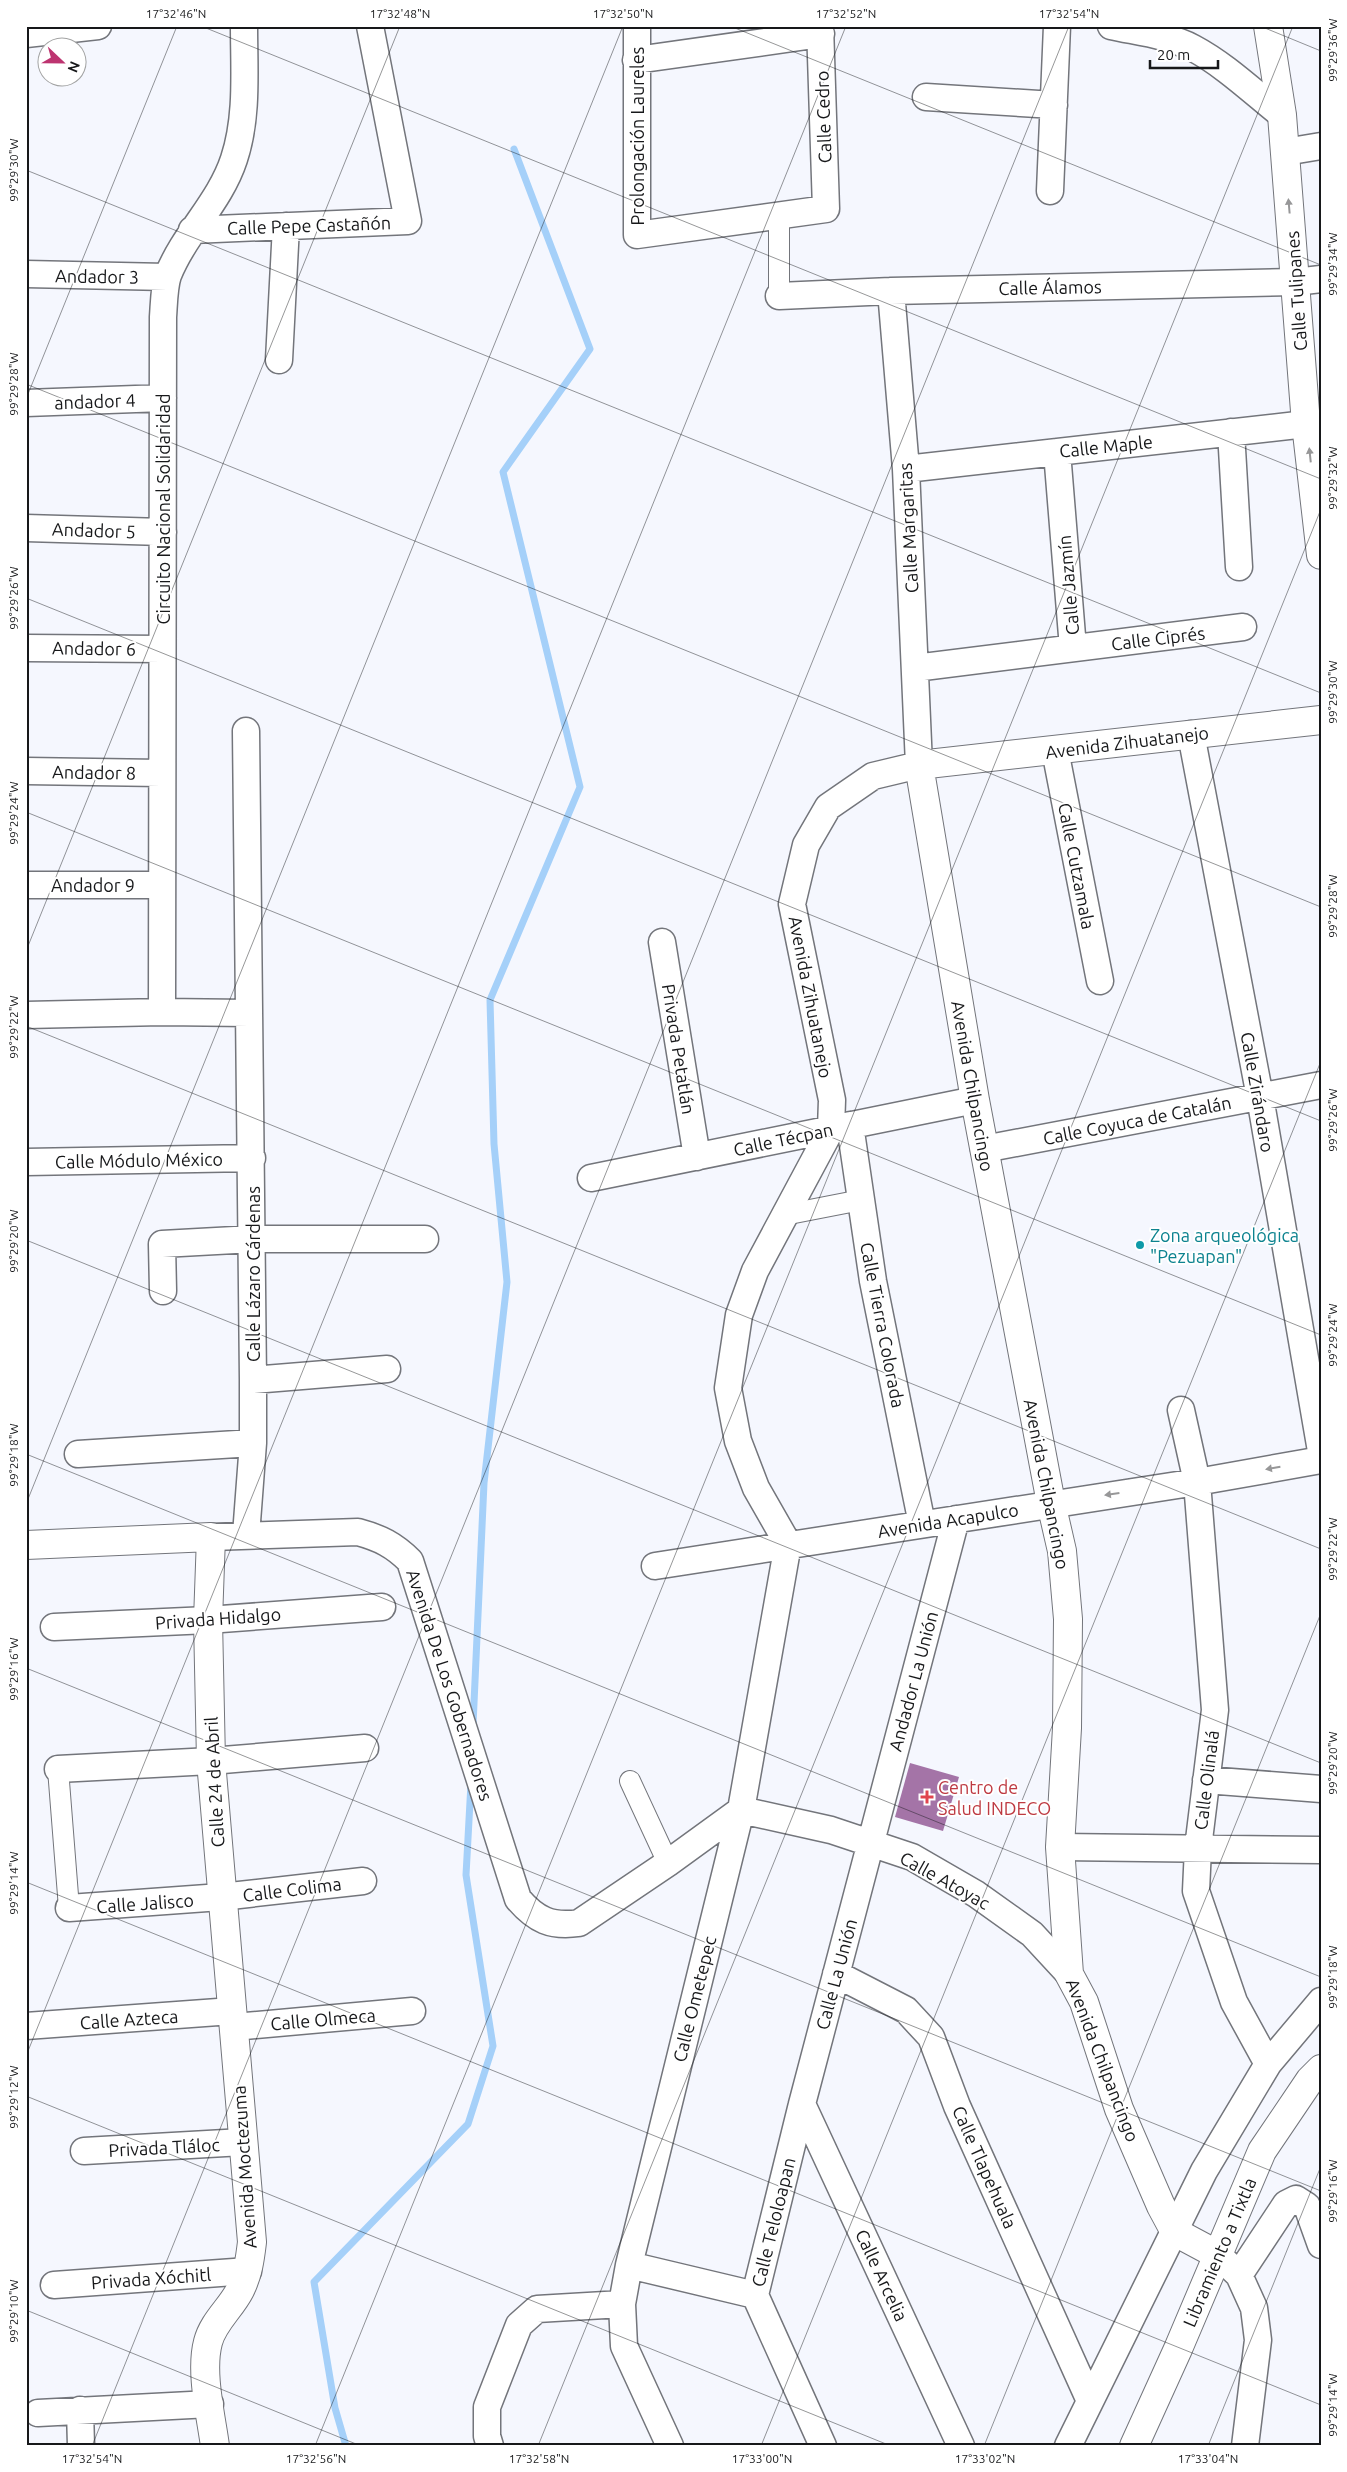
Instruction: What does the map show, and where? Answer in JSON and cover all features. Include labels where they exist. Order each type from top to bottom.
[{"type":"street","points":[[26,34],[98,26]]},
{"type":"street","name":"Circuito Nacional Solidaridad","points":[[162,1012],[160,885],[163,317],[168,277],[192,230],[218,196],[234,159],[244,104],[244,26]]},
{"type":"street","name":"Calle Pepe Castañón","points":[[192,230],[408,220],[370,26]]},
{"type":"street","name":"Prolongación Laureles","points":[[637,26],[637,235],[826,209]]},
{"type":"street","points":[[1050,191],[1057,26]]},
{"type":"street","points":[[1111,26],[1163,36],[1192,47],[1214,60],[1282,115]]},
{"type":"street","name":"Calle Tulipanes","points":[[1268,26],[1282,115],[1285,152],[1308,280],[1306,424],[1321,555]]},
{"type":"street","points":[[636,60],[821,30]]},
{"type":"street","name":"Calle Cedro","points":[[821,30],[826,209]]},
{"type":"street","points":[[926,97],[1054,105]]},
{"type":"street","points":[[1285,152],[1321,146]]},
{"type":"street","points":[[779,215],[779,296]]},
{"type":"street","points":[[279,360],[286,226]]},
{"type":"street","name":"Andador 3","points":[[26,274],[168,277]]},
{"type":"street","name":"Calle Álamos","points":[[779,296],[891,291],[1308,280]]},
{"type":"street","name":"Calle Margaritas","points":[[891,291],[906,469],[919,765]]},
{"type":"street","name":"andador 4","points":[[26,403],[163,398]]},
{"type":"street","name":"Calle Maple","points":[[906,469],[1306,424]]},
{"type":"street","points":[[1231,432],[1239,568]]},
{"type":"street","name":"Calle Jazmín","points":[[915,668],[1074,648],[1057,452]]},
{"type":"street","name":"Andador 5","points":[[26,528],[163,532]]},
{"type":"street","name":"Calle Ciprés","points":[[1074,648],[1244,627]]},
{"type":"street","name":"Andador 6","points":[[26,648],[162,649]]},
{"type":"street","name":"Avenida Zihuatanejo","points":[[788,1544],[756,1488],[738,1441],[728,1388],[739,1315],[755,1271],[784,1216],[841,1127],[832,1100],[792,904],[806,845],[828,807],[873,776],[919,765],[1321,720]]},
{"type":"street","name":"Calle Lázaro Cárdenas","points":[[246,731],[253,1380],[253,1443],[246,1535]]},
{"type":"street","name":"Calle Zirándaro","points":[[1191,734],[1260,1097],[1321,1451]]},
{"type":"street","name":"Calle Cutzamala","points":[[1055,750],[1100,981]]},
{"type":"street","name":"Avenida Chilpancingo","points":[[919,765],[974,1100],[1050,1503],[1062,1551],[1068,1620],[1067,1728],[1060,1847],[1069,1974],[1084,2002],[1119,2109],[1161,2206],[1175,2232]]},
{"type":"street","name":"Andador 8","points":[[26,771],[161,773]]},
{"type":"street","name":"Andador 9","points":[[26,885],[160,885]]},
{"type":"street","name":"Privada Petatlán","points":[[662,942],[696,1157]]},
{"type":"street","points":[[26,1015],[162,1012],[249,1013]]},
{"type":"street","name":"Calle Coyuca de Catalán","points":[[984,1149],[1321,1086]]},
{"type":"street","name":"Calle Técpan","points":[[591,1178],[974,1100]]},
{"type":"street","name":"Calle Tierra Colorada","points":[[841,1127],[861,1200],[873,1281],[922,1524]]},
{"type":"street","name":"Calle Módulo México","points":[[26,1162],[252,1158]]},
{"type":"street","points":[[784,1216],[861,1200]]},
{"type":"street","points":[[163,1291],[162,1244],[252,1239],[425,1239]]},
{"type":"street","points":[[253,1380],[387,1369]]},
{"type":"street","name":"Calle Olinalá","points":[[1181,1410],[1197,1482],[1215,1710],[1198,1848],[1196,1891],[1234,2002],[1268,2064]]},
{"type":"street","points":[[78,1454],[253,1443]]},
{"type":"street","name":"Avenida Acapulco","points":[[655,1566],[1050,1503],[1197,1482],[1321,1460]]},
{"type":"street","name":"Andador La Unión","points":[[870,1844],[956,1519]]},
{"type":"street","name":"Avenida De Los Gobernadores","points":[[26,1545],[358,1532],[377,1537],[396,1547],[410,1561],[416,1576],[518,1899],[530,1913],[546,1922],[563,1925],[579,1923],[668,1863],[741,1810]]},
{"type":"street","name":"Calle 24 de Abril","points":[[212,1537],[208,1620],[211,1761],[221,1898],[233,2019]]},
{"type":"street","name":"Calle Ometepec","points":[[670,2446],[624,2346],[622,2304],[629,2265],[741,1810],[788,1544]]},
{"type":"street","name":"Privada Hidalgo","points":[[54,1627],[208,1620],[382,1607]]},
{"type":"street","points":[[69,1908],[58,1769],[211,1761],[365,1748]]},
{"type":"street","points":[[1206,1780],[1321,1790]]},
{"type":"street","points":[[630,1781],[668,1863]]},
{"type":"street","name":"Calle Atoyac","points":[[741,1810],[831,1830],[912,1857],[976,1894],[1032,1934],[1069,1974]]},
{"type":"street","name":"Calle La Unión","points":[[802,2104],[870,1844]]},
{"type":"street","points":[[1060,1847],[1321,1850]]},
{"type":"street","name":"Calle Colima","points":[[221,1898],[363,1880]]},
{"type":"street","name":"Calle Jalisco","points":[[69,1908],[221,1898]]},
{"type":"street","name":"Calle Tlapehuala","points":[[836,1974],[906,2010],[931,2037],[957,2106],[1090,2401]]},
{"type":"street","points":[[1068,2446],[1204,2171],[1268,2064],[1321,2001]]},
{"type":"street","name":"Calle Olmeca","points":[[233,2019],[412,2011]]},
{"type":"street","name":"Calle Azteca","points":[[26,2026],[233,2019]]},
{"type":"street","name":"Avenida Moctezuma","points":[[215,2446],[206,2370],[208,2342],[219,2319],[239,2292],[248,2271],[252,2242],[233,2019]]},
{"type":"street","name":"Libramiento a Tixtla","points":[[1134,2446],[1262,2151],[1310,2080],[1321,2068]]},
{"type":"street","name":"Calle Teloloapan","points":[[802,2104],[754,2294],[823,2446]]},
{"type":"street","name":"Calle Arcelia","points":[[802,2104],[961,2446]]},
{"type":"street","name":"Privada Tláloc","points":[[84,2152],[243,2142]]},
{"type":"street","points":[[1239,2275],[1286,2204],[1296,2199],[1307,2206],[1321,2245]]},
{"type":"street","points":[[1175,2232],[1218,2255],[1239,2275],[1254,2308],[1258,2340],[1244,2446]]},
{"type":"street","points":[[629,2265],[754,2294]]},
{"type":"street","name":"Privada Xóchitl","points":[[54,2285],[248,2271]]},
{"type":"street","points":[[490,2446],[487,2436],[487,2407],[519,2325],[537,2309],[622,2304]]},
{"type":"street","points":[[38,2413],[210,2404]]},
{"type":"street","points":[[80,2410],[81,2446]]},
{"type":"building","name":"Centro de Salud INDECO","points":[[910,1763],[959,1777],[943,1831],[895,1817]]},
{"type":"waterway","points":[[473,1725],[484,1483],[507,1282],[494,1144],[490,1000],[580,787],[503,472],[590,349],[514,149]]},
{"type":"waterway","points":[[346,2446],[335,2408],[314,2282],[468,2124],[493,2046],[466,1875],[471,1783]]},
{"type":"place","name":"Zona arqueológica \"Pezuapan\"","points":[[1140,1245]]},
{"type":"place","name":"Centro de Salud INDECO","points":[[927,1797]]}]
